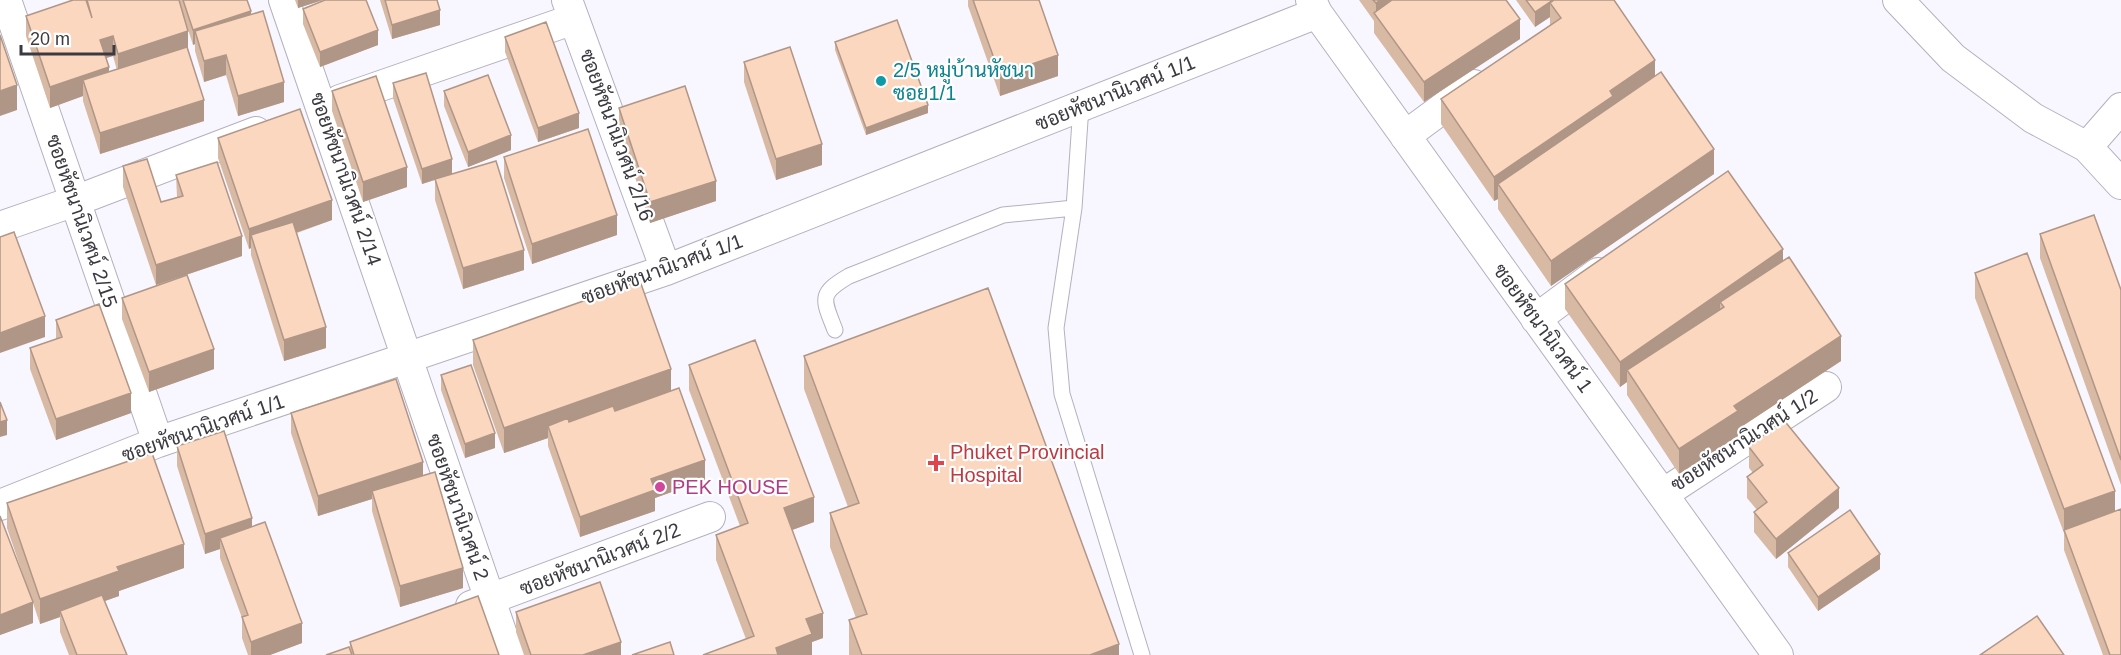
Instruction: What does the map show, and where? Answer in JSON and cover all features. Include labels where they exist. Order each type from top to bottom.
[{"type":"street","name":"ซอยหัชนานิเวศน์ 2/14","points":[[284,0],[299,115],[407,358]]},
{"type":"street","points":[[1898,0],[1953,58],[2033,118],[2087,147],[2121,184]]},
{"type":"street","name":"ซอยหัชนานิเวศน์ 1/1","points":[[0,506],[158,442],[666,270],[1081,106],[1314,7]]},
{"type":"street","name":"ซอยหัชนานิเวศน์ 1","points":[[1314,7],[1778,655]]},
{"type":"street","points":[[0,227],[75,201],[571,10]]},
{"type":"street","name":"ซอยหัชนานิเวศน์ 2/16","points":[[571,10],[666,270]]},
{"type":"street","name":"ซอยหัชนานิเวศน์ 2/15","points":[[14,17],[158,442]]},
{"type":"street","points":[[1405,136],[1497,68]]},
{"type":"street","points":[[2087,147],[2121,108]]},
{"type":"street","points":[[1536,318],[1619,258]]},
{"type":"street","name":"ซอยหัชนานิเวศน์ 2","points":[[407,358],[509,655]]},
{"type":"street","name":"ซอยหัชนานิเวศน์ 1/2","points":[[1663,494],[1826,387]]},
{"type":"street","name":"ซอยหัชนานิเวศน์ 2/2","points":[[447,615],[710,517]]},
{"type":"lane","points":[[1081,106],[1074,208],[1056,328],[1062,394],[1142,655]]},
{"type":"lane","points":[[835,330],[825,304],[826,292],[849,276],[1003,215],[1074,208]]},
{"type":"building","points":[[73,0],[86,0],[92,18],[87,0],[179,0],[188,31],[118,54],[113,36],[100,40],[109,67],[50,87],[26,16]]},
{"type":"building","points":[[183,0],[247,0],[251,11],[193,30]]},
{"type":"building","points":[[325,0],[366,0],[378,30],[320,52],[303,9]]},
{"type":"building","points":[[385,0],[437,0],[440,10],[392,25]]},
{"type":"building","points":[[973,0],[1039,0],[1058,55],[1000,75]]},
{"type":"building","points":[[1392,0],[1506,0],[1520,19],[1424,82],[1374,13]]},
{"type":"building","points":[[1526,0],[1553,0],[1535,12]]},
{"type":"building","points":[[1554,0],[1614,0],[1655,60],[1610,91],[1613,96],[1494,177],[1441,99],[1561,18],[1550,3]]},
{"type":"building","points":[[263,11],[284,82],[238,96],[226,55],[204,61],[195,31]]},
{"type":"building","name":"2/5 หมู่บ้านหัชนา ซอย1/1","points":[[897,20],[928,105],[866,128],[835,42]]},
{"type":"building","points":[[546,22],[579,113],[538,128],[505,37]]},
{"type":"building","points":[[0,35],[17,85],[0,91]]},
{"type":"building","points":[[187,47],[204,100],[100,133],[83,80]]},
{"type":"building","points":[[790,47],[822,144],[776,159],[744,62]]},
{"type":"building","points":[[1661,72],[1714,149],[1551,261],[1498,184]]},
{"type":"building","points":[[426,73],[452,159],[422,169],[393,83]]},
{"type":"building","points":[[488,75],[511,135],[468,152],[444,91]]},
{"type":"building","points":[[376,76],[407,167],[363,182],[332,91]]},
{"type":"building","points":[[685,86],[716,181],[650,202],[619,108]]},
{"type":"building","points":[[300,109],[332,200],[249,229],[218,138]]},
{"type":"building","points":[[588,129],[617,215],[532,244],[504,157]]},
{"type":"building","points":[[147,159],[161,202],[183,196],[176,175],[217,162],[242,236],[156,265],[123,166]]},
{"type":"building","points":[[496,161],[524,250],[463,268],[435,179]]},
{"type":"building","points":[[1728,171],[1783,249],[1620,362],[1565,284]]},
{"type":"building","points":[[2094,215],[2121,290],[2121,460],[2040,234]]},
{"type":"building","points":[[293,222],[326,327],[284,340],[251,235]]},
{"type":"building","points":[[14,232],[45,316],[0,333],[0,237]]},
{"type":"building","points":[[2027,253],[2115,491],[2064,509],[1975,273]]},
{"type":"building","points":[[1789,257],[1841,336],[1734,406],[1738,411],[1679,449],[1627,370],[1724,307],[1720,302]]},
{"type":"building","points":[[187,275],[214,349],[149,372],[122,298]]},
{"type":"building","points":[[640,281],[671,369],[504,428],[473,340]]},
{"type":"building","name":"Phuket Provincial Hospital","points":[[988,288],[1119,644],[1090,655],[862,655],[849,620],[867,614],[830,513],[859,503],[804,356]]},
{"type":"building","points":[[99,304],[131,393],[56,419],[30,348],[62,337],[56,320]]},
{"type":"building","points":[[755,340],[814,497],[784,508],[823,613],[806,619],[812,634],[776,648],[778,655],[703,655],[754,636],[716,535],[748,523],[689,365]]},
{"type":"building","points":[[471,365],[495,433],[465,444],[441,375]]},
{"type":"building","points":[[396,379],[423,462],[318,496],[291,413]]},
{"type":"building","points":[[679,388],[705,460],[651,479],[655,490],[580,517],[548,426],[568,418],[569,422],[613,406],[615,411]]},
{"type":"building","points":[[0,402],[7,420],[0,422]]},
{"type":"building","points":[[1783,419],[1839,488],[1776,539],[1754,512],[1767,502],[1747,477],[1763,465],[1749,447]]},
{"type":"building","points":[[224,431],[252,518],[205,534],[177,446]]},
{"type":"building","points":[[152,453],[184,544],[117,567],[119,571],[40,599],[7,503]]},
{"type":"building","points":[[435,472],[463,568],[400,586],[372,491]]},
{"type":"building","points":[[2121,509],[2121,655],[2110,655],[2064,530]]},
{"type":"building","points":[[1850,510],[1880,554],[1818,597],[1788,553]]},
{"type":"building","points":[[0,516],[33,602],[0,615]]},
{"type":"building","points":[[265,522],[302,623],[251,642],[242,617],[248,615],[220,538]]},
{"type":"building","points":[[600,582],[621,642],[583,655],[531,655],[516,612]]},
{"type":"building","points":[[102,595],[127,655],[77,655],[60,611]]},
{"type":"building","points":[[478,596],[499,655],[354,655],[350,642]]},
{"type":"building","points":[[2037,616],[2064,655],[1980,655]]},
{"type":"building","points":[[670,642],[674,655],[632,655]]},
{"type":"building","points":[[349,647],[352,655],[326,655]]},
{"type":"place","name":"2/5 หมู่บ้านหัชนา ซอย1/1","points":[[881,81]]},
{"type":"place","name":"Phuket Provincial Hospital","points":[[936,463]]},
{"type":"place","name":"PEK HOUSE","points":[[660,487]]}]
